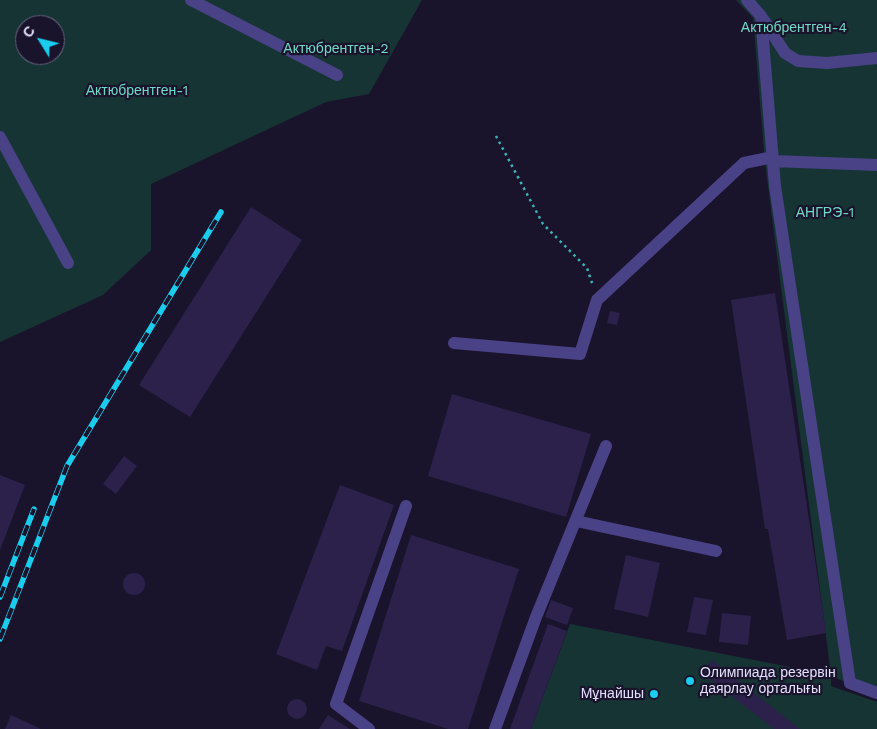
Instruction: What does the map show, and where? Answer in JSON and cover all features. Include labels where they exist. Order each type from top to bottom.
[{"type":"lane","points":[[191,0],[337,75]]},
{"type":"lane","points":[[746,0],[761,16],[785,53],[798,61],[827,63],[877,58]]},
{"type":"lane","points":[[761,16],[773,159],[850,683],[877,693]]},
{"type":"lane","points":[[0,137],[68,263]]},
{"type":"lane","points":[[454,343],[580,354],[598,300],[744,162],[773,159],[877,164]]},
{"type":"lane","points":[[495,729],[536,617],[606,446]]},
{"type":"lane","points":[[369,729],[336,704],[406,506]]},
{"type":"lane","points":[[576,521],[716,551]]},
{"type":"path","points":[[496,136],[543,224],[587,268],[598,300]]},
{"type":"green space","name":"Актюбрентген-1","points":[[0,0],[422,0],[369,94],[326,102],[151,184],[151,250],[103,295],[0,342]]},
{"type":"green space","points":[[736,0],[877,0],[877,694],[831,676],[831,686],[877,702],[877,729],[531,729],[570,624],[831,675],[765,163],[753,18]]},
{"type":"building","points":[[251,207],[302,240],[190,417],[139,385]]},
{"type":"building","points":[[775,293],[826,633],[787,640],[768,529],[765,529],[731,300]]},
{"type":"building","points":[[610,311],[620,313],[617,325],[607,323]]},
{"type":"building","points":[[452,394],[591,434],[566,517],[428,476]]},
{"type":"building","points":[[124,456],[137,466],[116,494],[103,484]]},
{"type":"building","points":[[0,475],[25,485],[0,550]]},
{"type":"building","points":[[340,485],[394,505],[342,651],[326,646],[317,670],[276,654]]},
{"type":"building","points":[[411,535],[519,569],[468,729],[448,729],[359,701]]},
{"type":"building","points":[[626,555],[660,563],[648,617],[614,609]]},
{"type":"building","points":[[134,573],[142,576],[145,584],[142,592],[134,595],[126,592],[123,584],[126,576]]},
{"type":"building","points":[[694,597],[713,600],[706,635],[687,632]]},
{"type":"building","points":[[551,600],[573,608],[567,625],[545,617]]},
{"type":"building","points":[[722,613],[751,616],[748,645],[719,642]]},
{"type":"building","points":[[548,624],[567,631],[531,729],[510,729]]},
{"type":"building","points":[[712,660],[800,729],[774,729],[702,673]]},
{"type":"building","points":[[297,699],[304,702],[307,709],[304,716],[297,719],[290,716],[287,709],[290,702]]},
{"type":"building","points":[[11,715],[41,729],[5,729]]},
{"type":"building","points":[[328,715],[350,729],[319,729]]},
{"type":"railway","points":[[0,639],[67,466],[221,212]]},
{"type":"railway","points":[[0,597],[34,509]]},
{"type":"place","name":"Олимпиада резервін даярлау орталығы","points":[[690,681]]},
{"type":"place","name":"Мұнайшы","points":[[654,694]]},
{"type":"park label","name":"Актюбрентген-4","points":[[794,28]]},
{"type":"park label","name":"Актюбрентген-2","points":[[336,49]]},
{"type":"park label","name":"АНГРЭ-1","points":[[825,213]]}]
